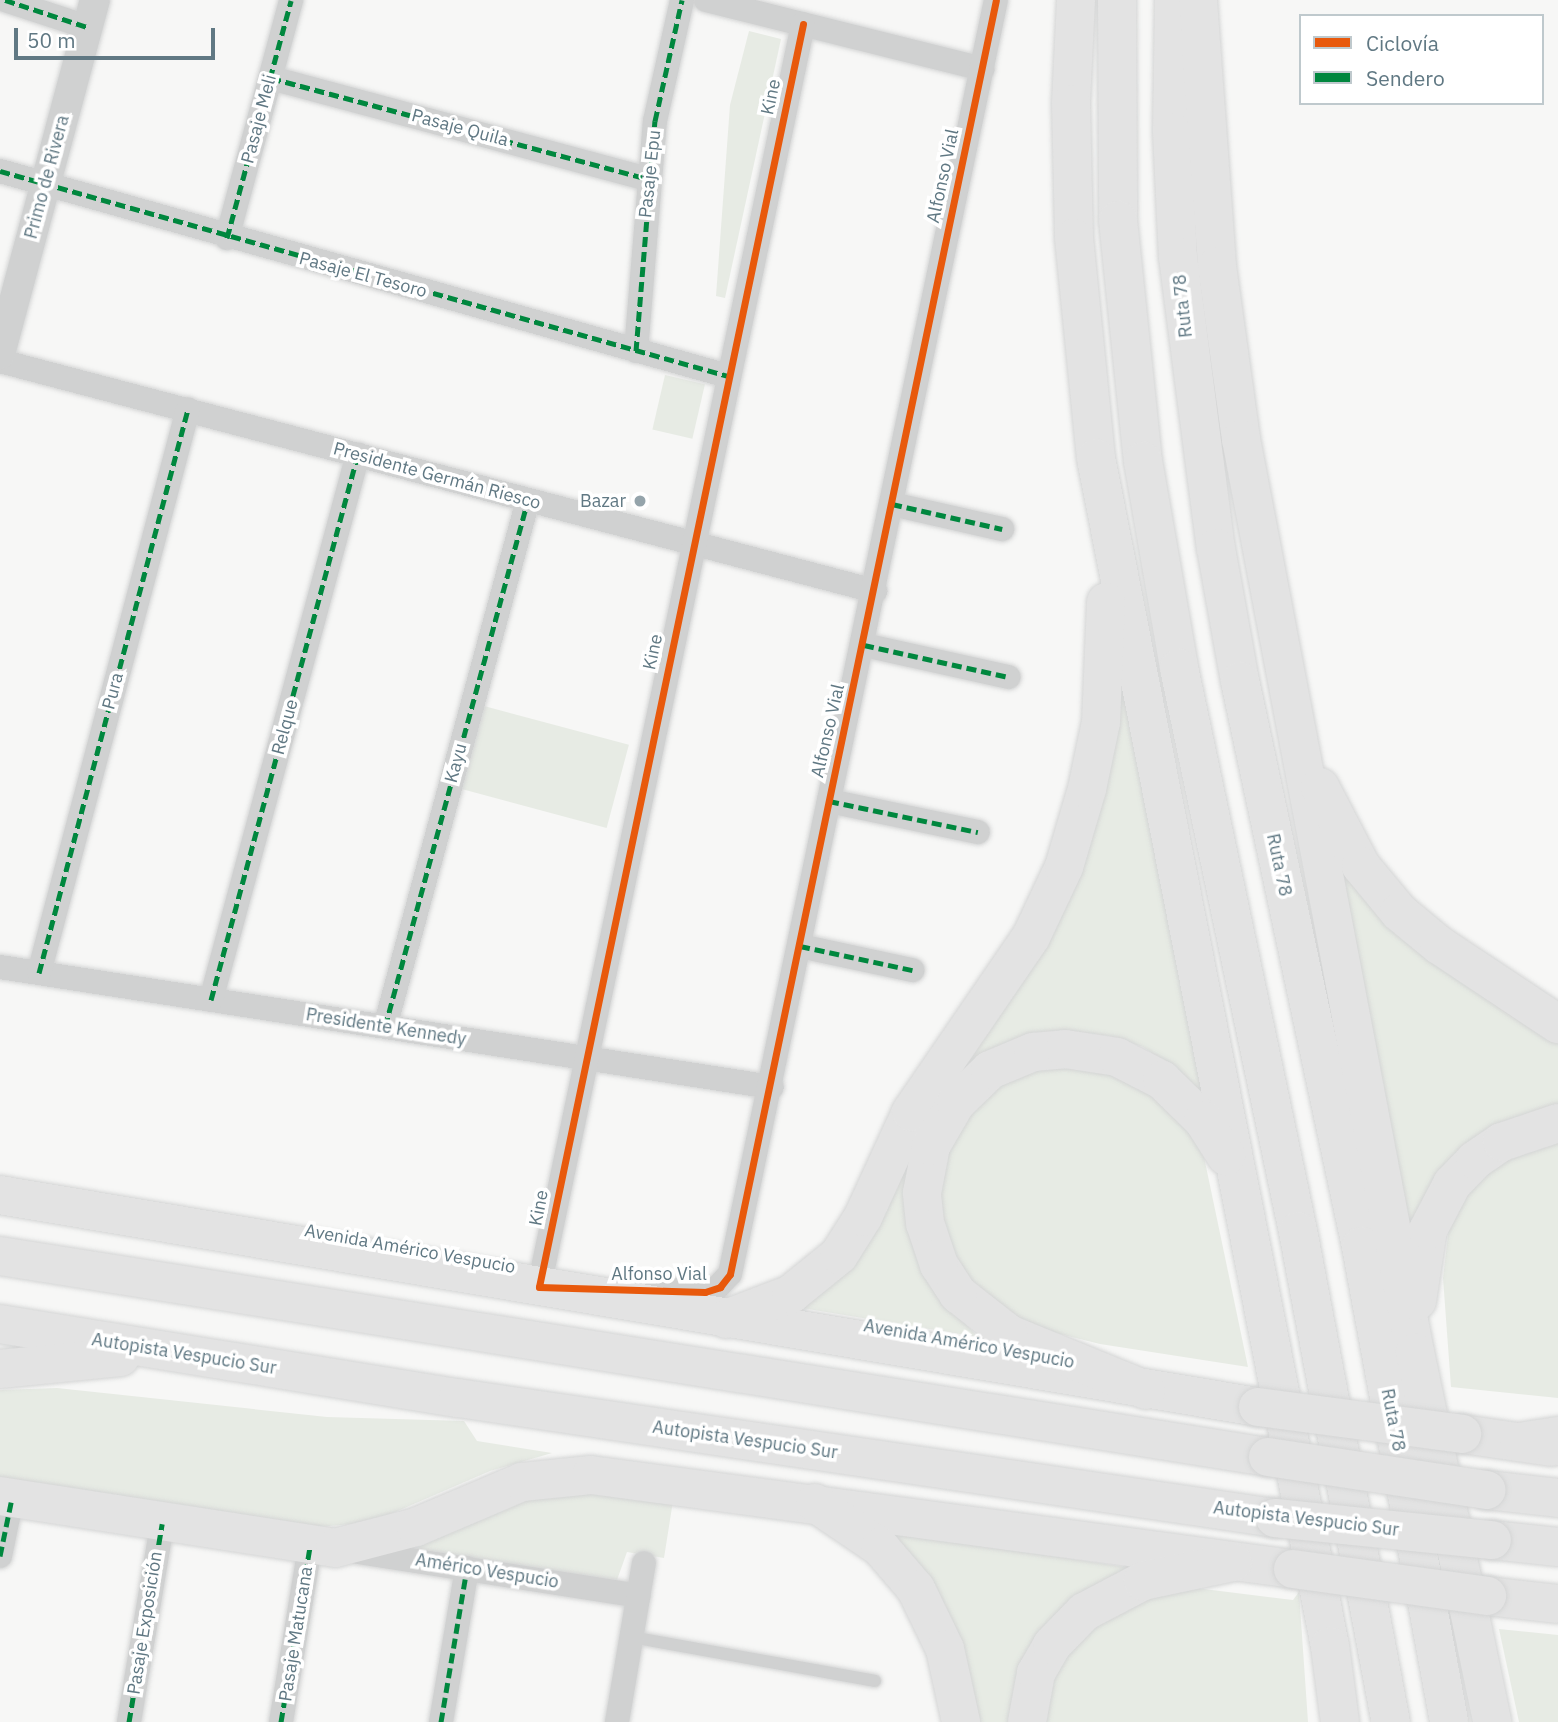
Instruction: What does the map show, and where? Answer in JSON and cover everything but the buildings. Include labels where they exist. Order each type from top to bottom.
[{"type":"main road","points":[[1076,0],[1071,104],[1073,238],[1086,381],[1108,527],[1330,1646],[1340,1722]]},
{"type":"main road","points":[[1117,0],[1118,220],[1143,461],[1179,668],[1298,1231],[1391,1722]]},
{"type":"main road","name":"Ruta 78","points":[[1174,0],[1172,83],[1178,257],[1216,548],[1240,681],[1361,1245],[1449,1722]]},
{"type":"main road","points":[[1198,0],[1217,266],[1241,439],[1415,1352],[1492,1722]]},
{"type":"main road","points":[[726,1319],[791,1294],[839,1255],[863,1217],[911,1112],[1031,937],[1064,867],[1095,754],[1105,682],[1108,527]]},
{"type":"main road","points":[[1295,727],[1336,821],[1383,895],[1438,945],[1558,1024]]},
{"type":"main road","points":[[1146,1390],[1009,1334],[958,1294],[939,1265],[925,1223],[922,1194],[931,1146],[956,1103],[990,1070],[1033,1052],[1082,1050],[1130,1062],[1176,1091],[1212,1132],[1236,1178]]},
{"type":"main road","points":[[1415,1352],[1420,1266],[1428,1230],[1444,1196],[1463,1171],[1488,1151],[1530,1129],[1558,1122]]},
{"type":"main road","name":"Avenida Américo Vespucio","points":[[0,1195],[1146,1390],[1558,1447]]},
{"type":"main road","points":[[0,1234],[148,1279]]},
{"type":"main road","points":[[0,1256],[1268,1457],[1558,1498]]},
{"type":"main road","name":"Autopista Vespucio Sur","points":[[0,1324],[1275,1518],[1558,1547]]},
{"type":"main road","points":[[0,1369],[102,1357],[194,1355]]},
{"type":"main road","points":[[1519,1442],[1558,1436]]},
{"type":"main road","points":[[6,1497],[162,1524],[322,1547],[416,1527],[498,1490],[555,1475],[624,1477],[1233,1562],[1558,1604]]},
{"type":"main road","points":[[815,1503],[880,1547],[916,1589],[945,1649],[961,1722]]},
{"type":"main road","points":[[1027,1722],[1036,1673],[1052,1645],[1084,1612],[1143,1581],[1233,1562]]},
{"type":"main road","points":[[1326,1722],[1330,1646]]},
{"type":"street","points":[[5,0],[91,14]]},
{"type":"street","name":"Pasaje Meli","points":[[227,238],[291,0]]},
{"type":"street","name":"Pasaje Epu","points":[[636,351],[649,179],[661,82],[682,0]]},
{"type":"street","points":[[706,0],[983,69]]},
{"type":"street","name":"Alfonso Vial","points":[[539,1287],[705,1292],[720,1287],[730,1274],[772,1087],[996,0]]},
{"type":"street","name":"Primo de Rivera","points":[[0,354],[91,14]]},
{"type":"street","name":"Kine","points":[[539,1287],[803,24]]},
{"type":"street","name":"Pasaje Quila","points":[[271,78],[649,179]]},
{"type":"street","name":"Pasaje El Tesoro","points":[[0,171],[227,238],[728,376]]},
{"type":"street","name":"Presidente Germán Riesco","points":[[0,361],[875,591]]},
{"type":"street","name":"Pura","points":[[39,973],[188,409]]},
{"type":"street","name":"Relque","points":[[211,1000],[358,454]]},
{"type":"street","name":"Kayu","points":[[385,1027],[528,500]]},
{"type":"street","points":[[892,504],[1002,529]]},
{"type":"street","points":[[864,645],[1008,677]]},
{"type":"street","points":[[829,801],[978,832]]},
{"type":"street","points":[[800,946],[912,970]]},
{"type":"street","name":"Presidente Kennedy","points":[[0,967],[772,1087]]},
{"type":"street","points":[[0,1556],[6,1497]]},
{"type":"street","name":"Pasaje Exposición","points":[[129,1722],[162,1524]]},
{"type":"street","name":"Américo Vespucio","points":[[322,1547],[467,1567],[638,1596]]},
{"type":"street","name":"Pasaje Matucana","points":[[281,1722],[322,1547]]},
{"type":"street","points":[[617,1722],[644,1563]]},
{"type":"street","points":[[441,1722],[467,1567]]},
{"type":"lane","points":[[632,1636],[875,1681]]},
{"type":"shaded area","points":[[749,31],[781,39],[725,298],[716,296],[730,105]]},
{"type":"shaded area","points":[[665,375],[705,384],[692,439],[652,430]]},
{"type":"shaded area","points":[[1122,657],[1208,1106],[1174,1068],[1143,1047],[1109,1036],[1066,1030],[921,1135],[956,1314],[978,1337],[796,1307],[889,1187],[987,1025]]},
{"type":"shaded area","points":[[484,706],[629,745],[607,828],[462,789]]},
{"type":"shaded area","points":[[1327,842],[1558,1042],[1558,1111],[1547,1111],[1407,1257]]},
{"type":"shaded area","points":[[1104,1064],[1178,1114],[1204,1157],[1248,1367],[1100,1344],[1040,1329],[1018,1320],[966,1282],[934,1211],[952,1130],[1020,1068]]},
{"type":"shaded area","points":[[1558,1126],[1558,1398],[1451,1387],[1443,1278],[1449,1227],[1478,1172]]},
{"type":"shaded area","points":[[57,1388],[327,1417],[464,1421],[477,1441],[552,1453],[490,1471],[372,1522],[319,1527],[0,1480],[0,1390]]},
{"type":"shaded area","points":[[614,1490],[673,1501],[664,1558],[627,1552],[617,1580],[406,1552],[535,1497]]},
{"type":"shaded area","points":[[890,1532],[1146,1570],[1120,1577],[1015,1722],[975,1722]]},
{"type":"shaded area","points":[[1188,1587],[1293,1600],[1299,1592],[1308,1722],[1042,1722],[1044,1696],[1061,1656],[1113,1610]]},
{"type":"shaded area","points":[[1499,1629],[1558,1635],[1558,1722],[1519,1722]]},
{"type":"marked path","points":[[5,0],[87,27]]},
{"type":"marked path","points":[[227,238],[291,0]]},
{"type":"marked path","points":[[636,351],[655,121],[682,0]]},
{"type":"marked path","points":[[271,78],[649,179]]},
{"type":"marked path","points":[[0,171],[728,376]]},
{"type":"marked path","points":[[39,973],[188,409]]},
{"type":"marked path","points":[[211,1000],[358,454]]},
{"type":"marked path","points":[[385,1027],[528,500]]},
{"type":"marked path","points":[[892,504],[1002,529]]},
{"type":"marked path","points":[[864,645],[1008,677]]},
{"type":"marked path","points":[[829,801],[978,832]]},
{"type":"marked path","points":[[800,946],[912,970]]},
{"type":"marked path","points":[[0,1556],[12,1498]]},
{"type":"marked path","points":[[129,1722],[162,1524]]},
{"type":"marked path","points":[[281,1722],[310,1546]]},
{"type":"marked path","points":[[441,1722],[467,1568]]},
{"type":"cycle path","points":[[803,24],[539,1287],[705,1292],[720,1287],[730,1274],[996,0]]},
{"type":"place","name":"Bazar","points":[[640,501]]}]
